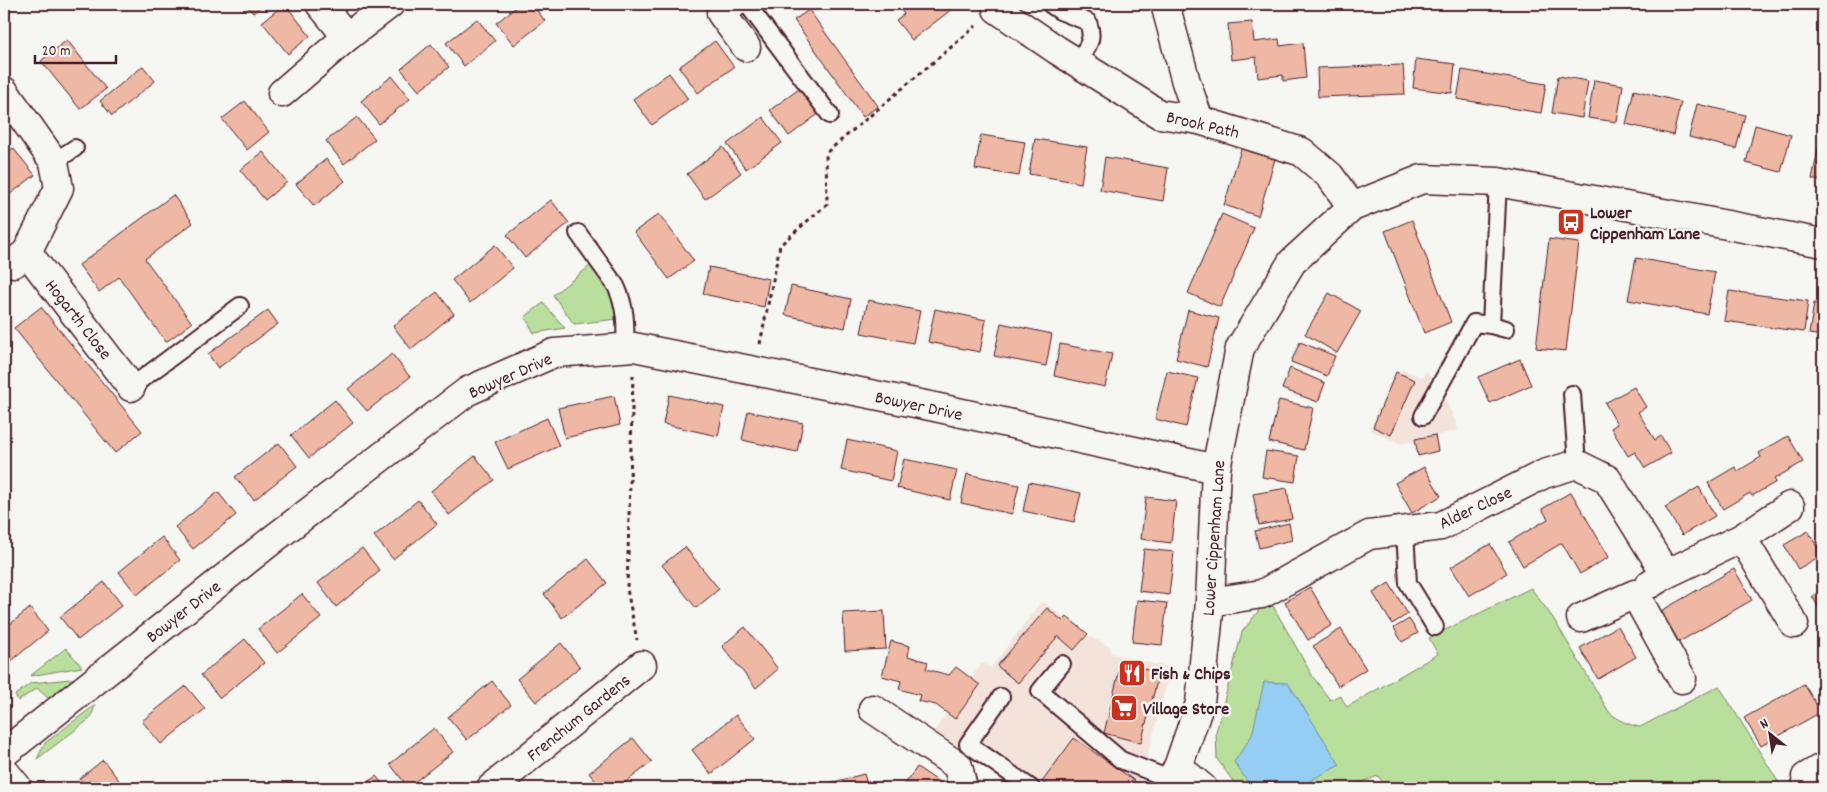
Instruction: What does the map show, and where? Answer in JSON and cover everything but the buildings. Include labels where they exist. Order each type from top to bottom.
[{"type":"street","points":[[320,4],[347,37]]},
{"type":"street","points":[[282,94],[347,37],[390,4]]},
{"type":"street","points":[[733,4],[721,13],[746,47]]},
{"type":"street","points":[[1168,5],[1186,82],[1199,120]]},
{"type":"street","name":"Brook Path","points":[[998,9],[1159,114],[1199,120],[1302,152],[1330,176],[1352,206]]},
{"type":"street","name":"Hogarth Close","points":[[4,91],[65,155],[59,188],[21,258],[131,387]]},
{"type":"street","name":"Lower Cippenham Lane","points":[[1172,779],[1200,703],[1210,602],[1216,469],[1240,348],[1292,262],[1352,206],[1422,179],[1498,182],[1823,243]]},
{"type":"street","name":"Bowyer Drive","points":[[4,754],[276,537],[468,391],[554,353],[629,347],[930,406],[1216,469]]},
{"type":"street","points":[[1577,464],[1607,479],[1666,574]]},
{"type":"street","name":"Alder Close","points":[[1210,602],[1262,594],[1369,535],[1440,526],[1544,474],[1577,464]]},
{"type":"street","points":[[1581,618],[1635,594],[1666,574],[1742,538],[1790,506]]},
{"type":"street","points":[[1742,538],[1794,624]]},
{"type":"street","points":[[1635,594],[1682,679]]},
{"type":"street","name":"Frenchum Gardens","points":[[491,788],[642,665]]},
{"type":"street","points":[[873,709],[958,766],[963,788]]},
{"type":"street","points":[[4,771],[18,788]]},
{"type":"street","points":[[1172,779],[1203,788]]},
{"type":"lane","points":[[747,4],[830,115]]},
{"type":"lane","points":[[1050,4],[1060,11],[1088,22],[1092,32],[1091,38],[1077,62]]},
{"type":"lane","points":[[1424,416],[1474,323],[1498,327],[1498,182]]},
{"type":"lane","points":[[578,233],[616,286],[626,323],[629,347]]},
{"type":"lane","points":[[131,387],[240,306]]},
{"type":"lane","points":[[1572,394],[1577,464]]},
{"type":"lane","points":[[1405,531],[1408,583],[1435,627]]},
{"type":"lane","points":[[1062,664],[1040,692],[1121,760],[1172,779]]},
{"type":"lane","points":[[1001,697],[968,744],[1031,788]]},
{"type":"path","points":[[755,371],[780,245],[827,204],[826,153],[998,9]]},
{"type":"path","points":[[629,347],[627,589],[642,665]]},
{"type":"shaded area","points":[[1402,369],[1422,377],[1427,371],[1448,405],[1459,430],[1401,444],[1370,430],[1389,384],[1394,387]]},
{"type":"shaded area","points":[[1044,602],[1086,635],[1111,647],[1110,653],[1171,668],[1142,777],[1136,788],[1003,788],[1006,783],[933,732],[982,663],[991,668],[1040,603]]},
{"type":"green space","points":[[599,259],[610,277],[617,319],[574,324],[553,295]]},
{"type":"green space","points":[[543,303],[565,328],[534,333],[525,317]]},
{"type":"green space","points":[[1531,588],[1553,618],[1612,715],[1640,727],[1719,686],[1782,788],[1387,788],[1378,776],[1347,788],[1238,788],[1217,759],[1216,732],[1242,632],[1260,609],[1273,606],[1313,677],[1330,700],[1340,695],[1347,707],[1438,654],[1429,638]]},
{"type":"green space","points":[[66,648],[82,667],[30,676]]},
{"type":"green space","points":[[81,678],[50,700],[37,688],[18,701],[15,695],[31,683]]},
{"type":"green space","points":[[95,705],[91,718],[37,759],[45,743]]},
{"type":"water","points":[[1264,682],[1288,683],[1340,765],[1296,788],[1252,788],[1234,762],[1252,735]]},
{"type":"place","name":"Lower Cippenham Lane","points":[[1571,222]]},
{"type":"place","name":"Fish & Chips","points":[[1132,673]]},
{"type":"place","name":"Village Store","points":[[1124,708]]}]
